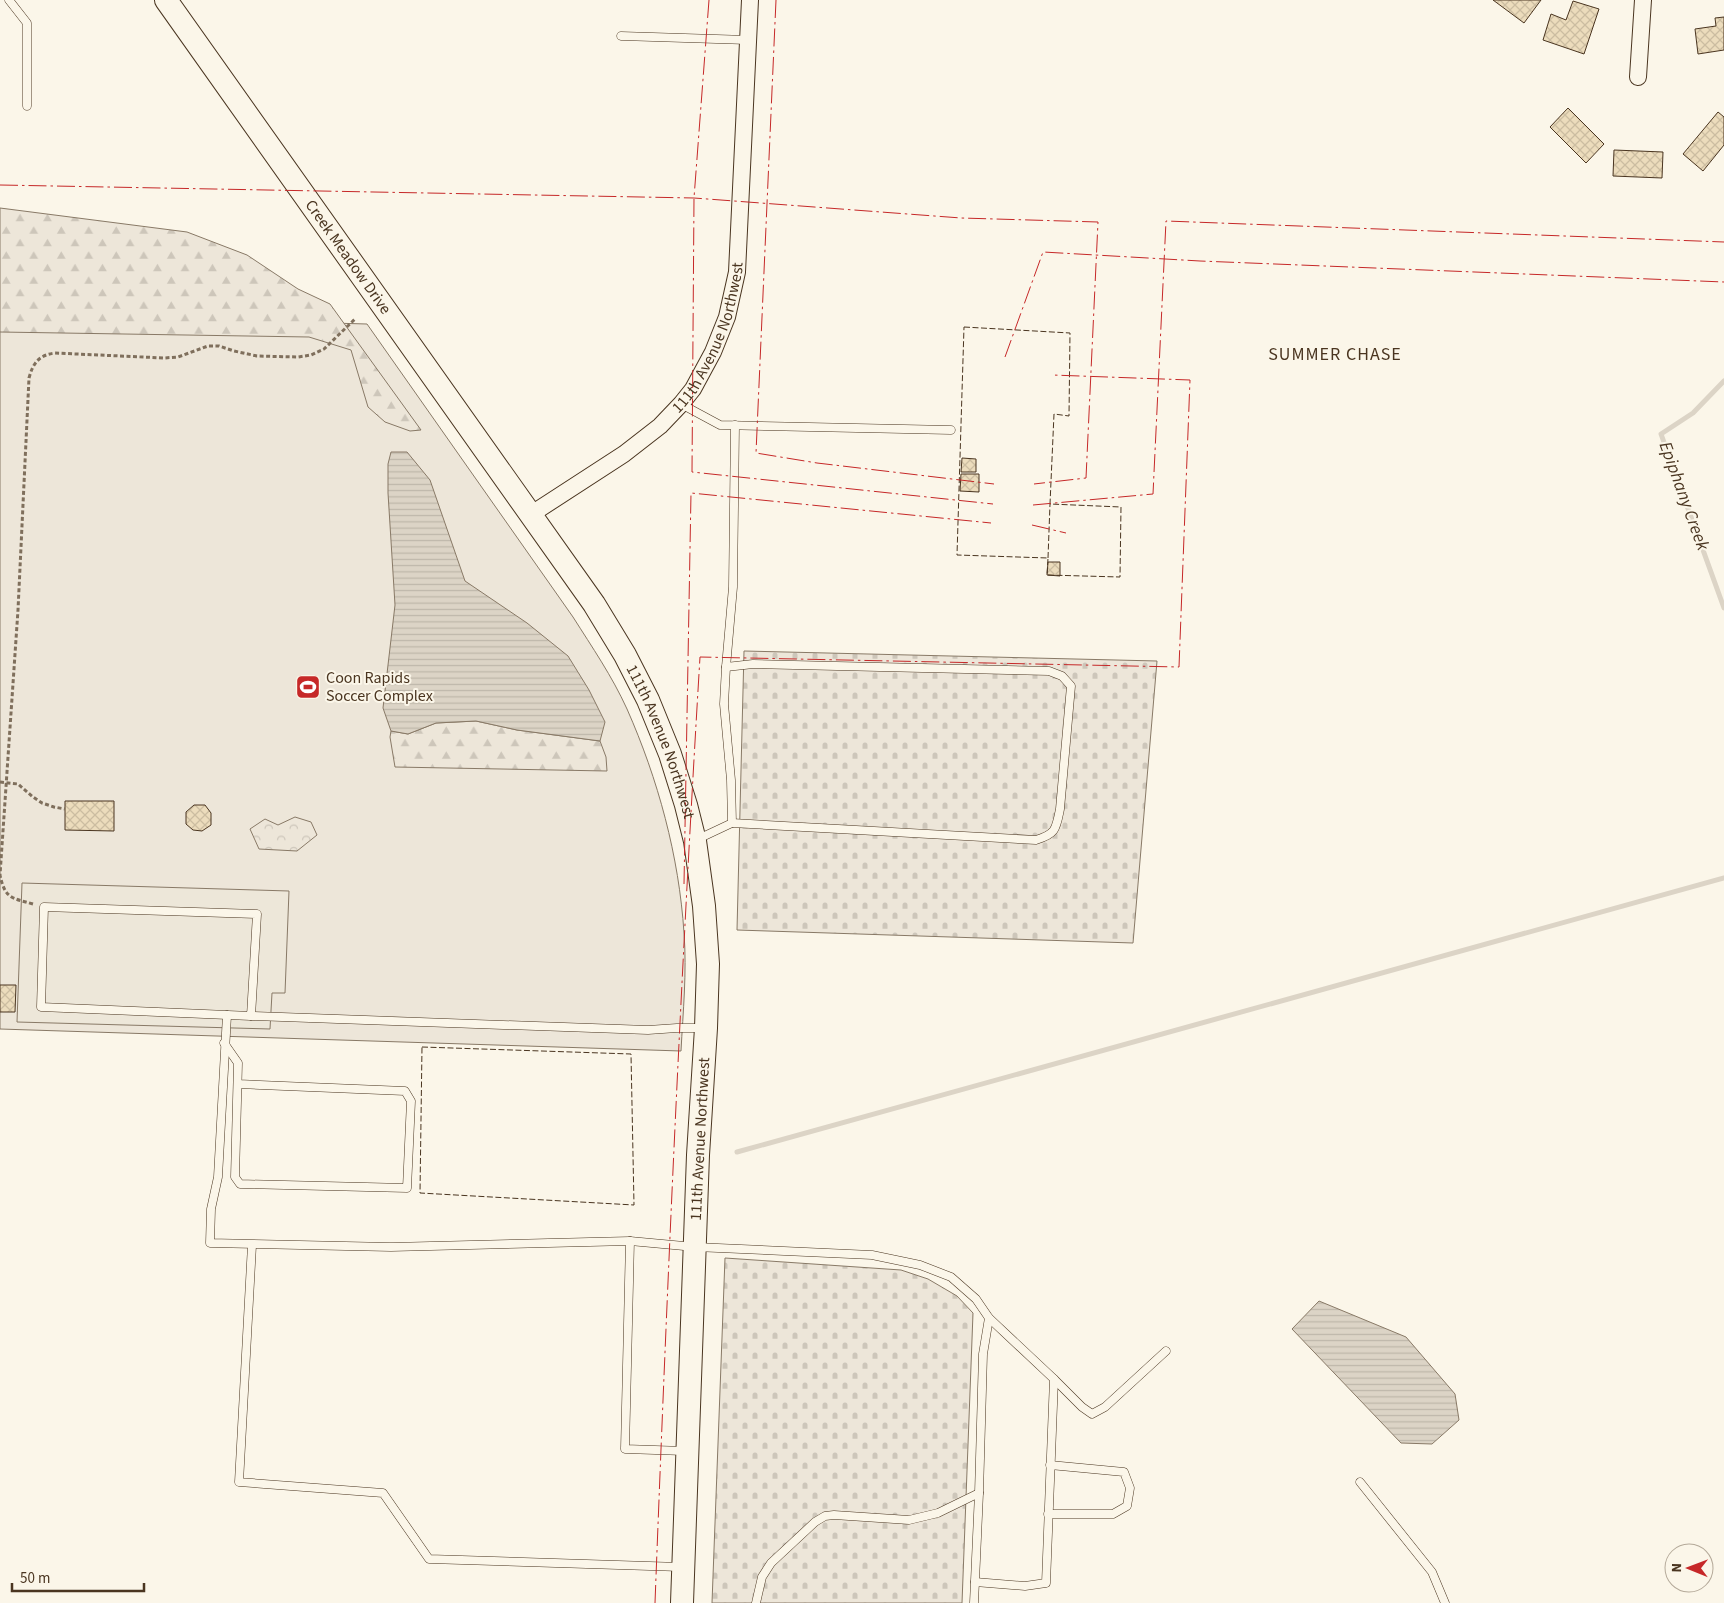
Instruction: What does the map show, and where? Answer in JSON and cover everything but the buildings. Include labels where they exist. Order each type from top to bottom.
[{"type":"street","name":"Creek Meadow Drive","points":[[166,0],[530,515]]},
{"type":"street","name":"111th Avenue Northwest","points":[[682,1603],[708,964],[704,906],[695,841],[670,754],[648,700],[625,654],[594,604],[530,515],[624,454],[660,426],[693,389],[713,352],[727,317],[737,272],[750,0]]},
{"type":"street","points":[[1638,77],[1643,0]]},
{"type":"lane","points":[[9,0],[26,23],[27,106]]},
{"type":"lane","points":[[621,36],[748,40]]},
{"type":"lane","points":[[681,404],[720,425],[951,430]]},
{"type":"lane","points":[[732,823],[724,704],[733,587],[735,425]]},
{"type":"lane","points":[[695,841],[732,823],[1036,840],[1048,836],[1056,828],[1060,809],[1071,686],[1062,676],[1049,671],[753,664],[726,667]]},
{"type":"lane","points":[[252,1016],[257,914],[44,907],[41,1007],[252,1016],[648,1030],[706,1028]]},
{"type":"lane","points":[[227,1015],[218,1177],[211,1209],[210,1243],[392,1247],[630,1241],[695,1247],[872,1255],[920,1265],[951,1277],[976,1298],[989,1318],[1082,1407],[1092,1414],[1105,1408],[1166,1352]]},
{"type":"lane","points":[[224,1043],[238,1063],[235,1177],[240,1184],[407,1188],[411,1101],[405,1091],[238,1084]]},
{"type":"lane","points":[[630,1241],[625,1449],[687,1451]]},
{"type":"lane","points":[[252,1245],[239,1482],[383,1493],[429,1559],[683,1567]]},
{"type":"lane","points":[[974,1603],[980,1493],[983,1354],[989,1318]]},
{"type":"lane","points":[[975,1582],[1025,1586],[1046,1583],[1054,1379]]},
{"type":"lane","points":[[1048,1514],[1113,1514],[1126,1506],[1130,1488],[1124,1472],[1050,1465]]},
{"type":"lane","points":[[1360,1482],[1432,1572],[1445,1603]]},
{"type":"lane","points":[[756,1603],[762,1577],[772,1563],[808,1528],[825,1516],[909,1520],[938,1513],[980,1493]]},
{"type":"path","points":[[44,907],[11,897],[4,889],[0,875],[18,620],[28,378],[32,366],[45,354],[164,358],[178,357],[208,346],[219,346],[258,356],[298,357],[311,355],[324,349],[355,319]]},
{"type":"path","points":[[0,782],[18,784],[42,803],[54,808],[65,809]]},
{"type":"green space","points":[[0,208],[187,232],[247,255],[298,289],[330,304],[421,430],[410,431],[385,422],[368,407],[351,350],[309,337],[0,332]]},
{"type":"green space","name":"Coon Rapids Soccer Complex","points":[[0,314],[367,324],[573,617],[608,673],[627,709],[657,790],[672,847],[677,875],[685,948],[681,1051],[0,1029]]},
{"type":"green space","points":[[744,651],[1157,661],[1133,943],[737,930]]},
{"type":"green space","points":[[476,721],[517,730],[600,741],[606,757],[607,771],[395,767],[390,737],[391,731],[408,734],[436,723]]},
{"type":"green space","points":[[295,817],[311,822],[317,835],[297,851],[259,849],[250,829],[265,819],[278,825]]},
{"type":"green space","points":[[725,1258],[901,1270],[928,1279],[957,1296],[973,1313],[962,1603],[712,1603]]},
{"type":"shaded area","points":[[391,452],[407,452],[430,480],[465,581],[527,623],[568,656],[589,690],[605,722],[600,741],[517,730],[476,721],[436,723],[408,734],[391,731],[383,708],[395,605],[388,493],[388,464]]},
{"type":"shaded area","points":[[22,883],[289,891],[285,993],[272,993],[270,1029],[17,1022]]},
{"type":"shaded area","points":[[1319,1301],[1406,1337],[1455,1394],[1459,1420],[1432,1444],[1401,1443],[1292,1329]]},
{"type":"waterway","name":"Epiphany Creek","points":[[1724,381],[1693,413],[1661,434],[1724,608]]},
{"type":"waterway","points":[[737,1152],[1724,878]]},
{"type":"fence","points":[[964,327],[1070,333],[1069,416],[1054,414],[1050,504],[1121,507],[1120,577],[1047,575],[1048,558],[957,555],[964,327]]},
{"type":"fence","points":[[1048,558],[1050,504]]},
{"type":"fence","points":[[422,1047],[631,1054],[634,1205],[420,1193],[422,1047]]},
{"type":"power","points":[[709,0],[694,198],[692,472],[993,504]]},
{"type":"power","points":[[776,0],[756,453],[817,463],[994,484]]},
{"type":"power","points":[[0,185],[694,198],[961,218],[1098,222],[1086,478],[1034,484]]},
{"type":"power","points":[[1033,505],[1153,494],[1166,221],[1724,242]]},
{"type":"power","points":[[1005,357],[1043,252],[1200,261],[1724,282]]},
{"type":"power","points":[[655,1603],[675,1130],[700,657],[1179,667],[1190,380],[1052,375]]},
{"type":"power","points":[[684,884],[691,493],[991,523]]},
{"type":"power","points":[[1032,525],[1066,533]]},
{"type":"place","name":"Coon Rapids Soccer Complex","points":[[308,687]]},
{"type":"district","name":"SUMMER CHASE","points":[[1335,354]]}]
